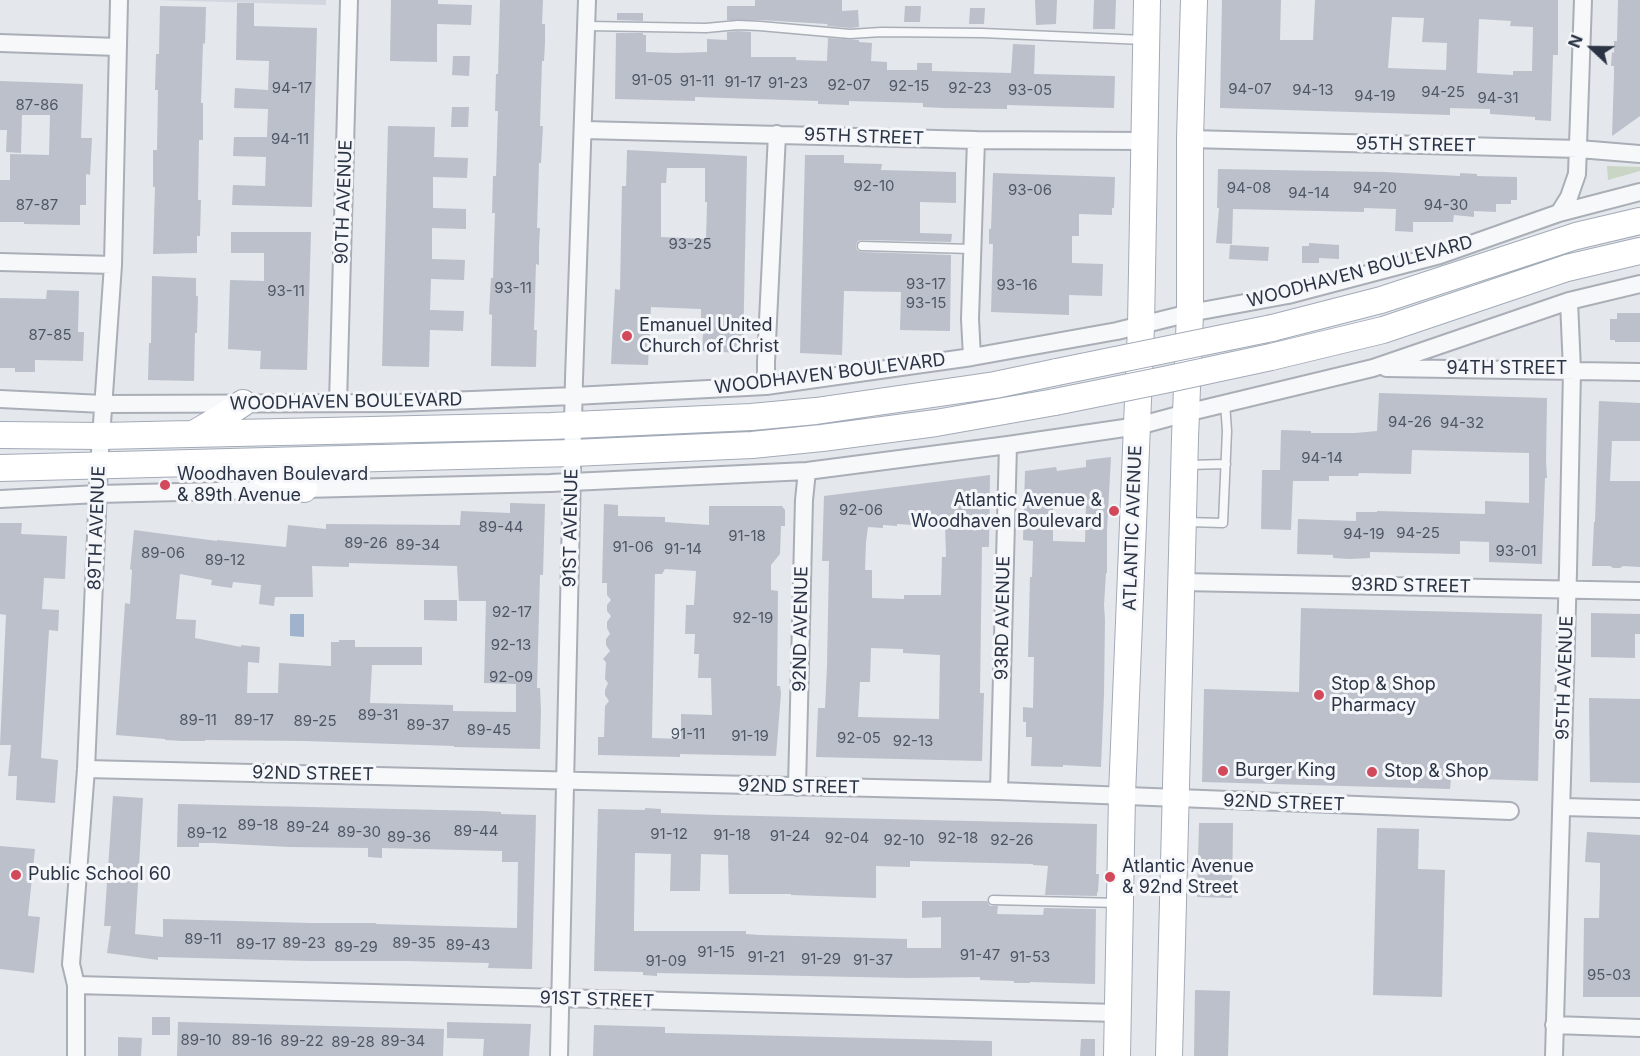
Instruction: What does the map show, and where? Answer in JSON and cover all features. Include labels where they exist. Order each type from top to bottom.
[{"type":"main road","name":"ATLANTIC AVENUE","points":[[1117,1056],[1122,795],[1141,326],[1146,0]]},
{"type":"main road","points":[[1169,1056],[1190,313],[1190,140],[1194,0]]},
{"type":"main road","name":"WOODHAVEN BOULEVARD","points":[[0,435],[101,436],[573,425],[751,417],[816,411],[995,385],[1272,328],[1381,300],[1576,236],[1640,221]]},
{"type":"main road","points":[[0,468],[573,453],[752,445],[936,423],[1164,380],[1383,330],[1567,268],[1640,251]]},
{"type":"main road","points":[[193,434],[243,403]]},
{"type":"main road","points":[[236,462],[304,489]]},
{"type":"street","name":"89TH AVENUE","points":[[76,1056],[76,986],[71,964],[86,769],[99,466],[113,265],[119,0]]},
{"type":"street","name":"90TH AVENUE","points":[[338,403],[349,0]]},
{"type":"street","name":"91ST AVENUE","points":[[559,1056],[573,425],[587,0]]},
{"type":"street","points":[[1559,213],[1569,197],[1577,174],[1583,0]]},
{"type":"street","points":[[0,44],[118,47]]},
{"type":"street","name":"95TH STREET","points":[[584,130],[976,140],[1144,141]]},
{"type":"street","points":[[766,386],[777,134]]},
{"type":"street","points":[[972,357],[970,320],[976,140]]},
{"type":"street","name":"95TH STREET","points":[[1190,140],[1637,152]]},
{"type":"street","name":"WOODHAVEN BOULEVARD","points":[[0,399],[103,404],[396,403],[766,386],[972,357],[1141,326],[1190,313],[1288,295],[1440,255],[1559,213],[1640,192]]},
{"type":"street","points":[[0,262],[113,265]]},
{"type":"street","points":[[0,499],[98,494],[572,482],[807,471],[1008,446],[1138,426],[1186,412],[1373,368],[1569,301],[1640,284]]},
{"type":"street","name":"95TH AVENUE","points":[[1554,1056],[1568,589],[1572,370],[1569,301]]},
{"type":"street","name":"94TH STREET","points":[[1373,368],[1640,372]]},
{"type":"street","name":"93RD AVENUE","points":[[999,791],[1008,446]]},
{"type":"street","name":"92ND AVENUE","points":[[797,787],[804,500],[807,471]]},
{"type":"street","name":"93RD STREET","points":[[1181,582],[1640,591]]},
{"type":"street","name":"92ND STREET","points":[[86,769],[999,791],[1510,811]]},
{"type":"street","points":[[1562,807],[1640,809]]},
{"type":"street","name":"91ST STREET","points":[[76,986],[1117,1013]]},
{"type":"street","points":[[1554,1025],[1640,1028]]},
{"type":"lane","points":[[587,26],[706,28],[749,26],[850,34],[982,33],[1146,40]]},
{"type":"lane","points":[[862,246],[972,249]]},
{"type":"lane","points":[[1183,522],[1223,523],[1227,431],[1225,403]]},
{"type":"lane","points":[[1185,465],[1226,464]]},
{"type":"lane","points":[[993,900],[1120,903]]},
{"type":"shaded area","points":[[155,0],[326,0],[326,5]]},
{"type":"green space","points":[[1607,166],[1640,167],[1640,171],[1608,180]]},
{"type":"water","points":[[290,614],[304,614],[304,637],[290,636]]},
{"type":"building","points":[[391,0],[438,0],[438,4],[472,5],[471,25],[437,24],[437,62],[390,61]]},
{"type":"building","points":[[500,0],[543,0],[542,24],[545,24],[545,43],[544,61],[542,61],[540,126],[543,126],[541,163],[539,163],[537,228],[540,228],[539,265],[536,264],[534,330],[537,330],[536,367],[491,366],[492,315],[489,314],[491,278],[493,278],[495,213],[492,213],[493,176],[496,176],[498,111],[495,111]]},
{"type":"building","points":[[755,0],[842,0],[842,11],[858,10],[859,27],[727,20],[727,6],[755,6]]},
{"type":"building","points":[[1035,0],[1057,0],[1056,24],[1036,25]]},
{"type":"building","points":[[1094,0],[1116,0],[1115,29],[1093,29]]},
{"type":"building","points":[[1222,0],[1281,0],[1280,40],[1313,40],[1315,0],[1558,0],[1558,55],[1553,55],[1551,121],[1535,120],[1535,117],[1490,114],[1490,109],[1450,108],[1450,115],[1220,108]],"holes":[[[1392,17],[1424,18],[1422,42],[1447,43],[1446,70],[1388,68]],[[1479,19],[1511,21],[1510,26],[1533,27],[1532,71],[1513,71],[1513,75],[1477,73]]]},
{"type":"building","points":[[1618,0],[1640,0],[1640,116],[1612,136],[1614,66],[1611,66],[1614,41],[1617,41]]},
{"type":"building","points":[[237,3],[254,3],[254,26],[317,28],[312,207],[232,205],[233,185],[265,186],[266,157],[233,156],[234,137],[267,137],[268,109],[234,108],[235,88],[268,90],[269,61],[236,60]]},
{"type":"building","points":[[160,6],[206,7],[201,103],[203,103],[203,140],[199,140],[200,236],[197,236],[197,253],[153,254],[155,187],[153,187],[153,150],[157,150],[158,90],[155,90],[156,54],[159,54]]},
{"type":"building","points":[[905,6],[921,6],[920,22],[904,22]]},
{"type":"building","points":[[970,8],[985,8],[984,24],[969,24]]},
{"type":"building","points":[[617,13],[643,13],[643,21],[617,20]]},
{"type":"building","points":[[727,32],[751,32],[751,57],[796,57],[796,60],[827,61],[828,38],[872,43],[871,61],[887,62],[887,70],[917,70],[917,63],[932,63],[932,71],[1011,73],[1013,44],[1035,45],[1034,74],[1115,76],[1114,108],[1007,105],[1007,109],[944,108],[923,107],[923,103],[849,101],[849,105],[818,104],[818,101],[695,97],[695,101],[615,99],[616,33],[643,33],[646,35],[646,52],[676,53],[707,52],[707,39],[727,40]]},
{"type":"building","points":[[453,56],[470,56],[469,76],[452,75]]},
{"type":"building","points":[[0,81],[83,84],[81,138],[92,138],[90,175],[86,174],[86,205],[80,205],[80,225],[0,222],[0,180],[10,180],[10,154],[49,155],[50,115],[22,115],[21,153],[6,152],[7,130],[0,130]]},
{"type":"building","points":[[452,107],[469,107],[468,127],[451,127]]},
{"type":"building","points":[[388,126],[435,127],[434,157],[468,158],[467,178],[433,177],[433,208],[466,209],[466,229],[432,228],[432,259],[465,260],[464,280],[431,279],[430,310],[464,311],[463,331],[430,330],[429,367],[382,366]]},
{"type":"building","points":[[627,150],[747,156],[743,353],[702,351],[701,309],[651,307],[648,365],[611,364],[615,289],[620,290],[622,186],[626,186]],"holes":[[[667,168],[705,168],[706,239],[661,237],[661,183],[666,183]]]},
{"type":"building","points":[[805,155],[844,155],[844,163],[882,164],[881,170],[956,172],[956,203],[920,202],[920,233],[952,234],[951,242],[862,240],[856,245],[857,250],[862,252],[951,255],[950,331],[900,330],[901,292],[844,291],[842,355],[800,353]]},
{"type":"building","points":[[1218,169],[1384,172],[1460,176],[1460,173],[1477,174],[1477,176],[1517,177],[1517,200],[1511,200],[1511,204],[1496,204],[1496,212],[1474,211],[1474,217],[1454,215],[1453,222],[1413,222],[1413,232],[1395,231],[1396,209],[1364,208],[1364,212],[1233,209],[1232,244],[1216,243],[1219,208],[1217,208]]},
{"type":"building","points":[[993,173],[1115,177],[1112,215],[1079,214],[1079,236],[1072,236],[1072,263],[1103,264],[1102,296],[1069,295],[1069,315],[991,312],[993,244],[989,244],[989,229],[991,229]]},
{"type":"building","points":[[231,232],[311,232],[307,370],[260,369],[261,351],[228,349],[230,280],[264,281],[264,253],[231,253]]},
{"type":"building","points":[[1309,243],[1339,245],[1339,259],[1319,258],[1319,263],[1302,263],[1302,246],[1309,246]]},
{"type":"building","points":[[1230,245],[1269,247],[1268,261],[1229,259]]},
{"type":"building","points":[[152,276],[196,278],[196,296],[198,296],[194,381],[148,380]]},
{"type":"building","points":[[47,290],[79,291],[78,332],[84,332],[83,361],[35,360],[35,372],[15,372],[15,368],[0,368],[0,298],[46,299]]},
{"type":"building","points":[[1617,313],[1640,313],[1640,342],[1610,340],[1610,319],[1617,319]]},
{"type":"building","points":[[1379,393],[1547,398],[1547,478],[1545,478],[1542,564],[1489,562],[1489,542],[1460,541],[1460,554],[1370,552],[1370,558],[1350,559],[1333,558],[1333,555],[1297,554],[1298,519],[1356,521],[1356,512],[1377,511],[1485,514],[1485,501],[1529,503],[1529,453],[1412,450],[1411,474],[1359,473],[1358,476],[1329,476],[1329,481],[1293,481],[1291,530],[1261,529],[1262,470],[1280,470],[1281,430],[1311,431],[1311,433],[1377,431]]},
{"type":"building","points":[[1599,401],[1640,403],[1640,441],[1612,441],[1610,481],[1640,481],[1640,567],[1592,566]]},
{"type":"building","points":[[1111,457],[1104,605],[1101,767],[1031,766],[1032,737],[1026,737],[1026,722],[1023,722],[1023,707],[1033,708],[1034,657],[1028,657],[1033,541],[1023,540],[1025,471],[1056,467],[1057,471],[1086,467],[1086,460]],"holes":[[[1055,504],[1086,505],[1085,542],[1053,541],[1053,506]]]},
{"type":"building","points":[[990,475],[989,547],[982,547],[980,693],[984,693],[982,761],[816,757],[818,708],[825,708],[827,666],[829,561],[822,561],[824,496]],"holes":[[[912,522],[945,523],[946,557],[942,557],[941,595],[904,595],[904,599],[872,598],[872,570],[865,570],[868,527],[912,525]],[[871,648],[903,649],[903,653],[940,655],[939,719],[858,717],[860,682],[870,682]]]},
{"type":"building","points":[[510,503],[545,504],[543,575],[540,575],[537,688],[540,688],[540,749],[305,741],[183,741],[116,735],[125,603],[130,604],[132,570],[130,569],[134,530],[286,547],[288,525],[326,529],[326,524],[460,525],[461,511],[510,513]],"holes":[[[349,563],[457,566],[459,601],[486,601],[484,683],[516,684],[516,712],[453,711],[453,705],[370,703],[372,665],[422,665],[422,647],[355,647],[355,640],[331,642],[331,666],[279,663],[278,693],[247,693],[248,662],[259,663],[260,647],[241,645],[241,647],[195,638],[196,620],[176,619],[180,574],[212,580],[211,585],[232,588],[233,582],[261,585],[259,604],[274,606],[275,597],[313,597],[312,566],[349,567]]]},
{"type":"building","points":[[604,504],[618,505],[618,516],[665,517],[665,522],[709,525],[709,506],[782,506],[785,510],[785,526],[781,526],[780,554],[771,565],[771,590],[778,591],[777,686],[780,686],[781,693],[776,756],[598,755],[598,737],[604,737],[605,706],[609,701],[605,695],[608,683],[605,679],[606,662],[603,659],[610,651],[606,645],[606,639],[610,634],[607,622],[611,616],[607,611],[607,605],[611,600],[607,595],[607,583],[602,583]],"holes":[[[665,569],[696,571],[694,605],[686,605],[685,634],[695,634],[694,654],[699,654],[698,678],[711,678],[712,715],[681,714],[681,739],[652,738],[655,574],[662,574]]]},
{"type":"building","points":[[0,523],[22,523],[21,534],[67,536],[65,579],[44,578],[42,609],[59,610],[58,631],[49,630],[41,758],[58,760],[55,803],[16,800],[17,776],[8,776],[11,745],[0,745],[6,615],[0,614]]},
{"type":"building","points":[[424,600],[457,600],[457,621],[424,620]]},
{"type":"building","points":[[1301,608],[1542,614],[1538,781],[1451,778],[1450,789],[1202,782],[1204,689],[1299,692]]},
{"type":"building","points":[[1591,613],[1640,614],[1640,634],[1635,634],[1635,658],[1591,657]]},
{"type":"building","points":[[1589,698],[1640,699],[1640,783],[1590,782]]},
{"type":"building","points":[[113,796],[143,798],[135,934],[163,937],[163,919],[517,928],[518,862],[502,862],[502,851],[382,848],[382,858],[368,857],[368,848],[213,843],[199,843],[199,847],[177,847],[178,804],[484,811],[536,815],[532,969],[488,968],[489,963],[406,961],[158,957],[158,960],[107,953],[111,926],[104,926]]},
{"type":"building","points":[[645,808],[661,809],[661,813],[1097,824],[1096,874],[1099,874],[1097,896],[1045,895],[1048,866],[910,861],[910,867],[876,866],[876,898],[729,894],[728,855],[701,854],[700,891],[670,891],[671,854],[635,853],[634,919],[634,931],[746,931],[746,934],[760,935],[907,939],[907,948],[941,948],[941,917],[922,918],[922,901],[987,901],[990,906],[998,906],[997,914],[1043,915],[1044,908],[1096,909],[1095,984],[1014,983],[1014,981],[980,980],[980,977],[909,978],[657,973],[657,976],[643,975],[643,972],[594,971],[598,809],[645,810]]},
{"type":"building","points":[[1199,823],[1233,823],[1232,898],[1197,897]]},
{"type":"building","points":[[1377,828],[1419,829],[1418,869],[1445,870],[1442,997],[1373,995]]},
{"type":"building","points":[[1587,832],[1640,835],[1640,997],[1583,997],[1584,918],[1599,918],[1600,884],[1600,863],[1585,862]]},
{"type":"building","points":[[0,846],[35,849],[28,916],[40,917],[34,973],[0,969]]},
{"type":"building","points":[[1195,990],[1230,991],[1228,1056],[1194,1056]]},
{"type":"building","points":[[152,1017],[170,1017],[170,1035],[152,1035]]},
{"type":"building","points":[[178,1022],[444,1029],[443,1056],[177,1056]]},
{"type":"building","points":[[447,1022],[531,1024],[529,1056],[483,1056],[484,1039],[447,1038]]},
{"type":"building","points":[[594,1025],[665,1027],[665,1033],[992,1041],[992,1056],[593,1056]]},
{"type":"building","points":[[118,1037],[142,1038],[141,1056],[118,1056]]},
{"type":"building","points":[[1081,1039],[1095,1039],[1095,1056],[1080,1056]]},
{"type":"place","name":"Emanuel United Church of Christ","points":[[627,336]]},
{"type":"place","name":"Woodhaven Boulevard & 89th Avenue","points":[[165,485]]},
{"type":"place","name":"Atlantic Avenue & Woodhaven Boulevard","points":[[1114,511]]},
{"type":"place","name":"Stop & Shop Pharmacy","points":[[1319,695]]},
{"type":"place","name":"Burger King","points":[[1223,771]]},
{"type":"place","name":"Stop & Shop","points":[[1372,772]]},
{"type":"place","name":"Public School 60","points":[[16,875]]},
{"type":"place","name":"Atlantic Avenue & 92nd Street","points":[[1110,877]]}]
